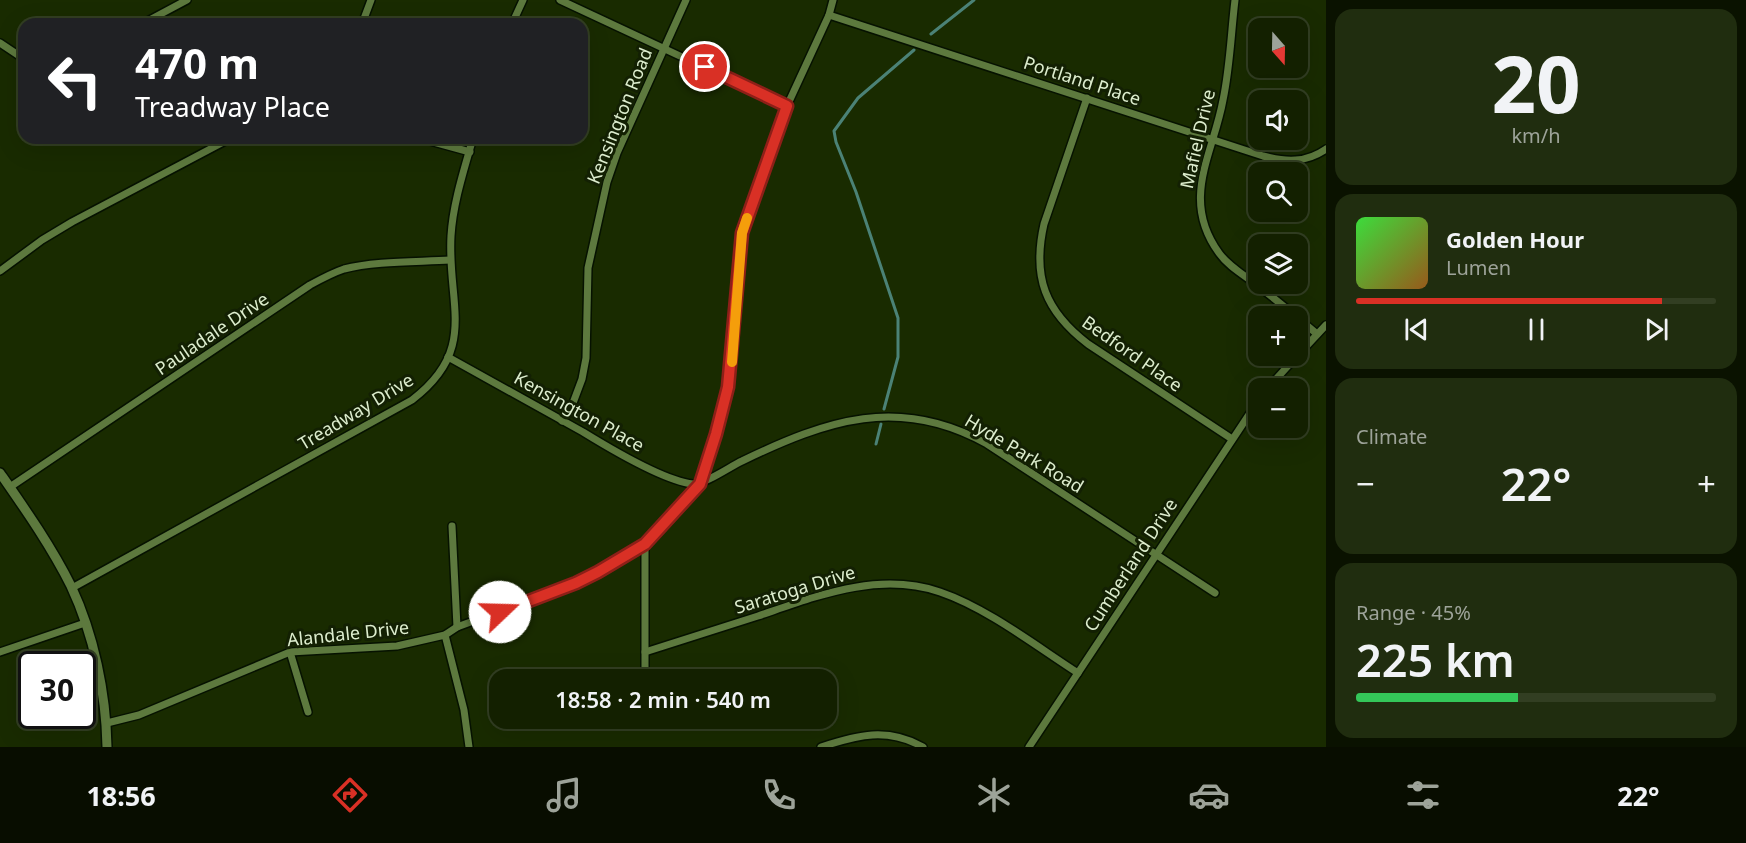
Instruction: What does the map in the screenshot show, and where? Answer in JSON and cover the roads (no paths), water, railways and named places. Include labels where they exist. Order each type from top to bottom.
[{"type":"street","points":[[153,18],[187,0]]},
{"type":"street","points":[[364,18],[371,0]]},
{"type":"street","points":[[515,18],[523,0]]},
{"type":"street","points":[[560,0],[787,106]]},
{"type":"street","name":"Kensington Road","points":[[562,421],[573,403],[582,380],[586,358],[588,268],[607,183],[617,153],[686,0]]},
{"type":"street","name":"Alandale Drive","points":[[106,723],[139,715],[290,652],[397,646],[445,635],[457,627],[576,583],[645,544],[700,484],[728,387],[742,233],[787,106],[829,15],[833,0]]},
{"type":"street","name":"Mafiel Drive","points":[[1235,0],[1223,102],[1200,182],[1199,205],[1206,231],[1219,254],[1283,306]]},
{"type":"street","name":"Portland Place","points":[[829,15],[1285,161],[1310,158],[1326,149]]},
{"type":"street","points":[[0,43],[18,55]]},
{"type":"street","name":"Bedford Place","points":[[1087,98],[1044,224],[1039,256],[1044,288],[1054,310],[1069,329],[1232,440]]},
{"type":"street","points":[[0,271],[42,240],[72,222],[220,144]]},
{"type":"street","points":[[441,144],[470,152]]},
{"type":"street","name":"Treadway Drive","points":[[72,588],[412,400],[433,381],[448,357],[455,331],[456,313],[450,260],[455,207],[472,144]]},
{"type":"street","name":"Pauladale Drive","points":[[10,487],[324,277],[344,269],[450,260]]},
{"type":"street","points":[[1308,343],[1326,325]]},
{"type":"street","name":"Mafiel Drive","points":[[1308,326],[1317,334]]},
{"type":"street","name":"Kensington Place","points":[[448,357],[621,454],[682,482],[700,484]]},
{"type":"street","points":[[1277,378],[1287,366]]},
{"type":"street","name":"Cumberland Drive","points":[[1029,747],[1248,416]]},
{"type":"street","name":"Hyde Park Road","points":[[700,484],[755,455],[832,426],[872,417],[917,418],[958,429],[987,444],[1215,593]]},
{"type":"street","points":[[0,473],[47,544],[72,588],[96,661],[106,723],[107,747]]},
{"type":"street","points":[[452,526],[457,627]]},
{"type":"street","points":[[645,544],[645,669]]},
{"type":"street","name":"Saratoga Drive","points":[[645,652],[839,589],[880,583],[910,585],[957,598],[980,610],[1078,673]]},
{"type":"street","points":[[0,651],[85,623]]},
{"type":"street","points":[[445,635],[464,710],[469,747]]},
{"type":"street","points":[[290,652],[308,712]]},
{"type":"street","points":[[820,747],[866,734],[898,736],[923,747]]},
{"type":"waterway","points":[[931,34],[974,0]]},
{"type":"waterway","points":[[884,409],[898,357],[898,318],[834,131],[858,98],[914,50]]},
{"type":"waterway","points":[[876,444],[881,424]]}]
